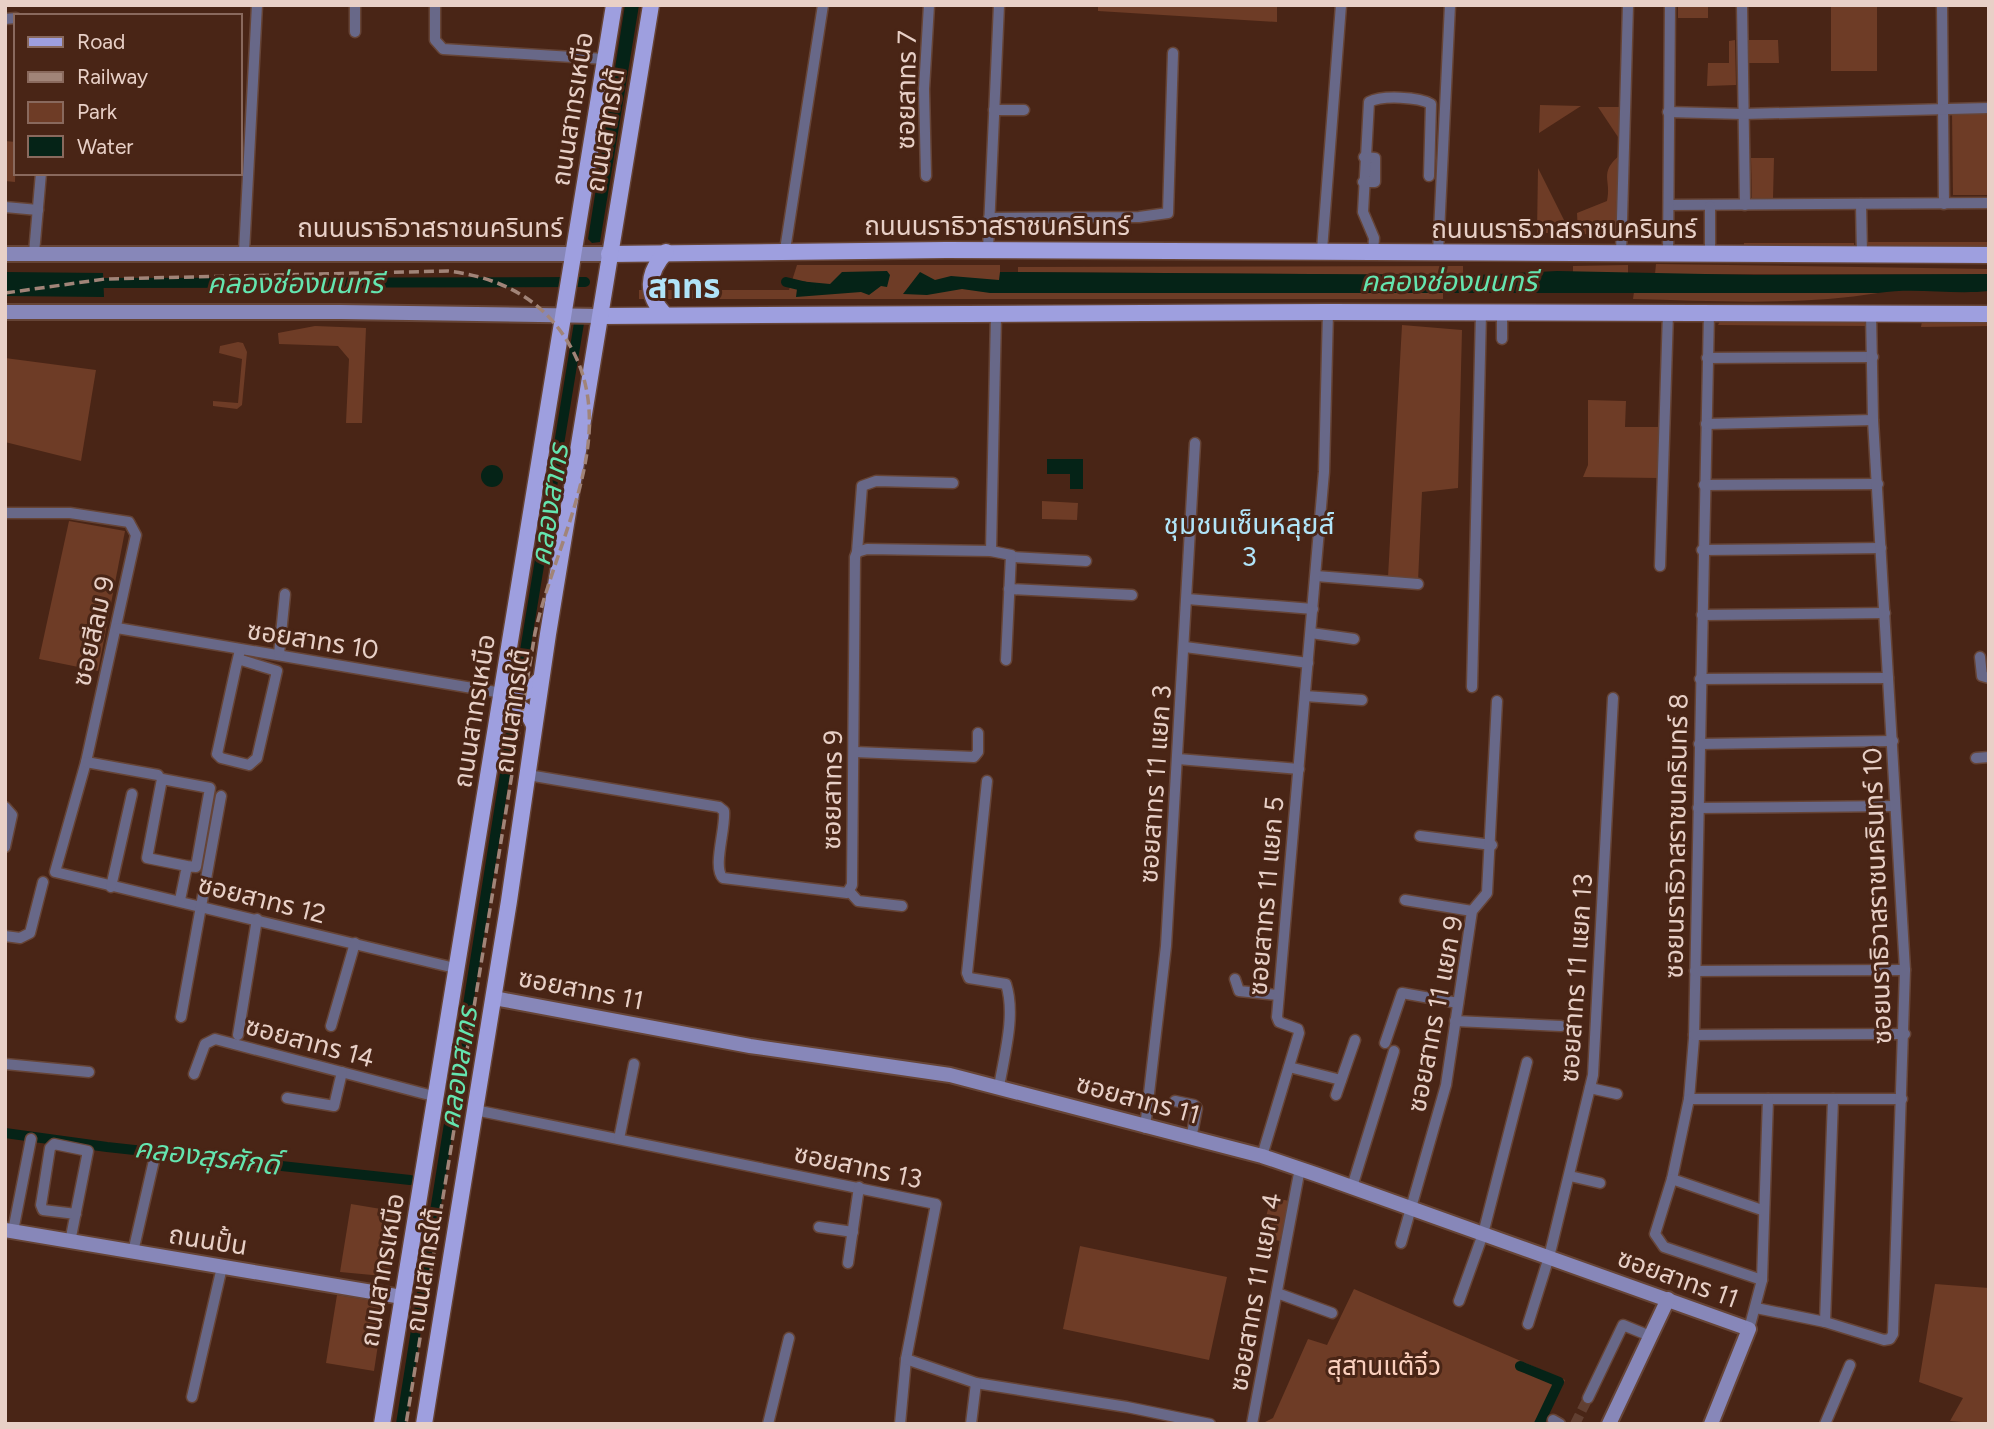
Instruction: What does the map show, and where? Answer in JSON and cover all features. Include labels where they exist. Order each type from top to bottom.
[{"type":"main road","name":"ถนนสาทรเหนือ","points":[[382,1424],[459,969],[614,5]]},
{"type":"main road","name":"ถนนสาทรใต้","points":[[424,1424],[494,998],[541,679],[651,5]]},
{"type":"main road","name":"ถนนนราธิวาสราชนครินทร์","points":[[609,254],[785,250],[1322,250],[1438,253],[1989,255]]},
{"type":"main road","points":[[665,315],[654,303],[650,286],[655,264],[666,252]]},
{"type":"main road","points":[[601,316],[1328,312],[1989,314]]},
{"type":"main road","points":[[502,693],[530,692],[541,679]]},
{"type":"main road","points":[[498,718],[510,707],[519,707],[527,711],[534,725]]},
{"type":"street","points":[[244,252],[257,5]]},
{"type":"street","points":[[355,5],[355,32]]},
{"type":"street","points":[[435,5],[435,40],[443,49],[605,59]]},
{"type":"street","points":[[785,250],[823,5]]},
{"type":"street","name":"ซอยสาทร 7","points":[[926,176],[924,89],[929,5]]},
{"type":"street","points":[[988,250],[999,5]]},
{"type":"street","points":[[1322,250],[1340,5]]},
{"type":"street","points":[[1438,253],[1450,5]]},
{"type":"street","points":[[1621,254],[1628,5]]},
{"type":"street","points":[[1668,254],[1670,5]]},
{"type":"street","points":[[1742,5],[1745,205]]},
{"type":"street","points":[[1942,5],[1944,204]]},
{"type":"street","points":[[989,218],[1139,217],[1168,213],[1173,53]]},
{"type":"street","points":[[1373,252],[1374,238],[1363,212],[1369,102],[1378,99],[1428,102],[1432,109],[1429,176]]},
{"type":"street","points":[[1668,112],[1744,114],[1989,108]]},
{"type":"street","points":[[994,110],[1024,110]]},
{"type":"street","points":[[34,253],[41,175]]},
{"type":"street","points":[[1669,205],[1989,203]]},
{"type":"street","points":[[1861,204],[1862,254]]},
{"type":"street","points":[[1710,206],[1710,254]]},
{"type":"street","points":[[5,207],[38,209]]},
{"type":"street","name":"ถนนนราธิวาสราชนครินทร์","points":[[5,254],[609,254]]},
{"type":"street","points":[[5,312],[351,312],[601,316]]},
{"type":"street","name":"ซอยสาทร 11 แยก 5","points":[[1262,1156],[1299,1033],[1296,1027],[1277,1020],[1278,995],[1326,450],[1328,312]]},
{"type":"street","points":[[1472,687],[1481,313]]},
{"type":"street","points":[[1502,313],[1502,339]]},
{"type":"street","points":[[1660,566],[1668,313]]},
{"type":"street","name":"ซอยนราธิวาสราชนครินทร์ 8","points":[[1709,313],[1694,1035],[1689,1099],[1672,1179],[1656,1227],[1656,1240],[1664,1247],[1762,1280]]},
{"type":"street","name":"ซอยนราธิวาสราชนครินทร์ 10","points":[[1756,1308],[1825,1322],[1884,1340],[1890,1339],[1894,1334],[1905,970],[1873,420],[1871,313]]},
{"type":"street","points":[[991,551],[996,315]]},
{"type":"street","points":[[1707,358],[1873,357]]},
{"type":"street","points":[[1706,424],[1873,420]]},
{"type":"street","name":"ซอยสาทร 11 แยก 3","points":[[1145,1128],[1166,946],[1195,443]]},
{"type":"street","name":"ซอยสาทร 9","points":[[849,891],[855,752],[857,552],[862,486],[876,481],[953,483]]},
{"type":"street","points":[[1704,485],[1878,484]]},
{"type":"street","name":"ซอยสีลม 9","points":[[5,513],[70,513],[129,522],[136,535],[86,762],[55,872]]},
{"type":"street","points":[[1702,550],[1881,548]]},
{"type":"street","points":[[857,552],[867,549],[991,551],[1009,553],[1012,557],[1086,561]]},
{"type":"street","points":[[1006,660],[1012,557]]},
{"type":"street","points":[[1316,576],[1418,584]]},
{"type":"street","points":[[1009,589],[1132,595]]},
{"type":"street","points":[[279,654],[285,594]]},
{"type":"street","points":[[1187,598],[1314,609]]},
{"type":"street","points":[[1702,615],[1885,613]]},
{"type":"street","name":"ซอยสาทร 10","points":[[117,628],[239,655],[279,654],[502,693]]},
{"type":"street","points":[[1311,634],[1354,639]]},
{"type":"street","points":[[1185,647],[1308,663]]},
{"type":"street","points":[[239,655],[277,671],[257,758],[249,765],[220,758],[217,754],[239,655]]},
{"type":"street","points":[[1980,657],[1982,675],[1989,678]]},
{"type":"street","points":[[1700,679],[1888,678]]},
{"type":"street","points":[[1305,696],[1362,700]]},
{"type":"street","name":"ซอยสาทร 11 แยก 13","points":[[1528,1324],[1549,1257],[1591,1088],[1597,1027],[1613,698]]},
{"type":"street","name":"ซอยสาทร 11 แยก 9","points":[[1401,1243],[1444,1093],[1472,911],[1487,893],[1492,845],[1497,701]]},
{"type":"street","points":[[855,752],[974,757],[978,751],[978,733]]},
{"type":"street","points":[[1699,744],[1893,741]]},
{"type":"street","points":[[1976,758],[1989,757]]},
{"type":"street","points":[[1178,759],[1299,769]]},
{"type":"street","points":[[86,762],[158,775]]},
{"type":"street","points":[[527,775],[719,807],[724,811],[725,820],[718,869],[723,878],[843,894],[849,891],[858,901],[902,906]]},
{"type":"street","points":[[162,779],[210,788],[196,867],[187,866],[147,858],[162,779]]},
{"type":"street","points":[[987,781],[967,973],[969,978],[1006,984],[1008,991],[1009,1018],[999,1087]]},
{"type":"street","points":[[111,887],[132,794]]},
{"type":"street","points":[[181,1017],[222,796]]},
{"type":"street","points":[[1698,808],[1895,806]]},
{"type":"street","points":[[5,807],[12,815],[5,847]]},
{"type":"street","points":[[1420,836],[1492,845]]},
{"type":"street","points":[[180,900],[187,866]]},
{"type":"street","name":"ซอยสาทร 12","points":[[55,872],[459,969]]},
{"type":"street","points":[[5,936],[20,938],[30,933],[43,882]]},
{"type":"street","points":[[1405,900],[1472,911]]},
{"type":"street","points":[[239,1035],[257,919]]},
{"type":"street","points":[[331,1026],[355,943]]},
{"type":"street","points":[[1695,971],[1905,970]]},
{"type":"street","points":[[1235,979],[1239,991],[1278,995]]},
{"type":"street","points":[[1385,1043],[1402,993],[1458,1003]]},
{"type":"street","name":"ซอยสาทร 11","points":[[494,998],[750,1046],[950,1075],[1145,1128],[1262,1156],[1749,1329]]},
{"type":"street","points":[[1455,1021],[1561,1026]]},
{"type":"street","points":[[1694,1035],[1905,1034]]},
{"type":"street","name":"ซอยสาทร 14","points":[[194,1074],[205,1044],[215,1039],[437,1097]]},
{"type":"street","points":[[1336,1095],[1355,1040]]},
{"type":"street","points":[[1352,1187],[1394,1051]]},
{"type":"street","points":[[1459,1301],[1483,1234],[1527,1062]]},
{"type":"street","points":[[5,1064],[89,1072]]},
{"type":"street","points":[[619,1139],[634,1064]]},
{"type":"street","points":[[1289,1066],[1341,1080]]},
{"type":"street","points":[[288,1098],[334,1106],[342,1072]]},
{"type":"street","points":[[1591,1088],[1617,1094]]},
{"type":"street","points":[[1711,1424],[1749,1329],[1762,1280],[1762,1210],[1769,1098]]},
{"type":"street","points":[[1689,1099],[1902,1100]]},
{"type":"street","points":[[1825,1322],[1833,1099]]},
{"type":"street","points":[[1175,1101],[1197,1108],[1191,1139]]},
{"type":"street","name":"ซอยสาทร 13","points":[[475,1110],[859,1187],[937,1206],[906,1359]]},
{"type":"street","points":[[9,1230],[31,1139]]},
{"type":"street","points":[[70,1242],[76,1214],[88,1151],[54,1144],[50,1148],[41,1205],[43,1210],[52,1213],[76,1214]]},
{"type":"street","points":[[133,1252],[155,1156]]},
{"type":"street","name":"ซอยสาทร 11 แยก 4","points":[[1252,1424],[1300,1168]]},
{"type":"street","points":[[1570,1176],[1600,1183]]},
{"type":"street","points":[[1672,1179],[1762,1210]]},
{"type":"street","points":[[848,1263],[859,1187]]},
{"type":"street","points":[[819,1227],[853,1232]]},
{"type":"street","name":"ถนนปั้น","points":[[9,1230],[402,1297]]},
{"type":"street","points":[[192,1397],[222,1267]]},
{"type":"street","points":[[1277,1293],[1332,1314]]},
{"type":"street","points":[[1609,1424],[1668,1299]]},
{"type":"street","points":[[1588,1398],[1623,1325],[1650,1336]]},
{"type":"street","points":[[768,1424],[789,1338]]},
{"type":"street","points":[[900,1424],[906,1359],[976,1383],[1127,1407],[1210,1424]]},
{"type":"street","points":[[1825,1424],[1850,1365]]},
{"type":"street","points":[[971,1424],[976,1383]]},
{"type":"green space","points":[[1098,5],[1277,5],[1277,22],[1098,11]]},
{"type":"green space","points":[[1678,5],[1708,5],[1708,18],[1678,18]]},
{"type":"green space","points":[[1831,5],[1877,5],[1877,71],[1831,71]]},
{"type":"green space","points":[[1735,40],[1736,85],[1707,86],[1708,63],[1729,63],[1729,41]]},
{"type":"green space","points":[[1747,40],[1778,40],[1779,63],[1747,63]]},
{"type":"green space","points":[[1540,105],[1581,106],[1539,133]]},
{"type":"green space","points":[[1598,107],[1621,107],[1620,140]]},
{"type":"green space","points":[[1989,111],[1989,195],[1953,195],[1952,112]]},
{"type":"green space","points":[[5,141],[14,142],[15,182],[5,181]]},
{"type":"green space","points":[[1620,155],[1618,235],[1578,234],[1577,213],[1607,201],[1609,167]]},
{"type":"green space","points":[[1751,158],[1774,158],[1773,198],[1752,199]]},
{"type":"green space","points":[[1538,168],[1565,222],[1565,233],[1537,233]]},
{"type":"green space","points":[[1868,242],[1989,242],[1989,247],[1867,247]]},
{"type":"green space","points":[[1744,243],[1854,243],[1854,247],[1744,247]]},
{"type":"green space","points":[[1656,264],[1989,269],[1989,274],[1655,274]]},
{"type":"green space","points":[[797,265],[1000,265],[1000,291],[1004,293],[1443,293],[1443,299],[639,299],[639,290],[789,290]]},
{"type":"green space","points":[[1628,265],[1628,274],[1573,272],[1573,266]]},
{"type":"green space","points":[[1463,266],[1463,274],[1428,275],[1018,272],[1018,267]]},
{"type":"green space","points":[[1634,292],[1878,293],[1818,300],[1756,302],[1633,299]]},
{"type":"green space","points":[[1721,319],[1863,321],[1867,326],[1718,325]]},
{"type":"green space","points":[[1922,321],[1989,321],[1989,326],[1921,327]]},
{"type":"green space","points":[[1402,325],[1462,330],[1458,488],[1422,492],[1418,582],[1388,577]]},
{"type":"green space","points":[[315,326],[366,328],[362,423],[346,423],[349,359],[338,346],[279,344],[278,333]]},
{"type":"green space","points":[[243,343],[247,352],[242,405],[237,409],[213,406],[213,401],[238,403],[242,359],[219,353],[220,346]]},
{"type":"green space","points":[[5,358],[96,370],[81,461],[5,442]]},
{"type":"green space","points":[[1588,400],[1626,401],[1625,427],[1661,427],[1658,478],[1583,477],[1588,465]]},
{"type":"green space","points":[[1042,501],[1078,503],[1077,520],[1042,519]]},
{"type":"green space","points":[[69,521],[125,531],[98,671],[39,659]]},
{"type":"green space","points":[[1271,1197],[1289,1201],[1280,1241],[1261,1237]]},
{"type":"green space","points":[[351,1204],[399,1212],[389,1271],[383,1276],[340,1272]]},
{"type":"green space","points":[[1080,1246],[1227,1277],[1209,1360],[1063,1329]]},
{"type":"green space","points":[[1935,1284],[1989,1288],[1989,1424],[1950,1421],[1963,1398],[1919,1382]]},
{"type":"green space","name":"สุสานแต้จิ๋ว","points":[[1354,1289],[1565,1380],[1544,1424],[1261,1424],[1273,1418],[1308,1339],[1327,1345]]},
{"type":"green space","points":[[337,1295],[374,1301],[383,1312],[374,1371],[326,1363]]},
{"type":"water","points":[[625,5],[639,5],[600,242],[592,243],[588,239]]},
{"type":"water","points":[[887,271],[890,275],[887,287],[881,286],[869,295],[861,292],[796,297],[798,281],[830,284],[842,272]]},
{"type":"water","points":[[1557,271],[1754,275],[1989,274],[1989,291],[990,293],[962,289],[927,295],[903,294],[920,272],[935,280],[951,276],[999,280],[1000,272],[1478,275]]},
{"type":"water","points":[[5,272],[103,273],[104,297],[5,296]]},
{"type":"water","points":[[1047,459],[1083,459],[1083,489],[1070,489],[1070,474],[1047,474]]},
{"type":"water","points":[[488,465],[496,465],[503,472],[503,480],[496,487],[488,487],[481,480],[481,472]]},
{"type":"waterway","name":"คลองช่องนนทรี","points":[[92,283],[585,282]]},
{"type":"waterway","name":"คลองช่องนนทรี","points":[[786,282],[811,288]]},
{"type":"waterway","name":"คลองสาทร","points":[[519,687],[579,323]]},
{"type":"waterway","name":"คลองสาทร","points":[[401,1424],[515,711]]},
{"type":"waterway","name":"คลองสุรศักดิ์","points":[[5,1133],[107,1147],[410,1180]]},
{"type":"waterway","points":[[1520,1366],[1559,1382],[1539,1424]]},
{"type":"tunnel","points":[[1575,1424],[1588,1398]]},
{"type":"railway","points":[[5,293],[105,279],[448,271],[493,281],[533,302],[555,324],[577,360],[588,398],[589,437],[572,516],[535,633],[406,1424]]},
{"type":"district","name":"สาทร","points":[[684,286]]},
{"type":"district","name":"ชุมชนเซ็นหลุยส์ 3","points":[[1249,540]]}]
